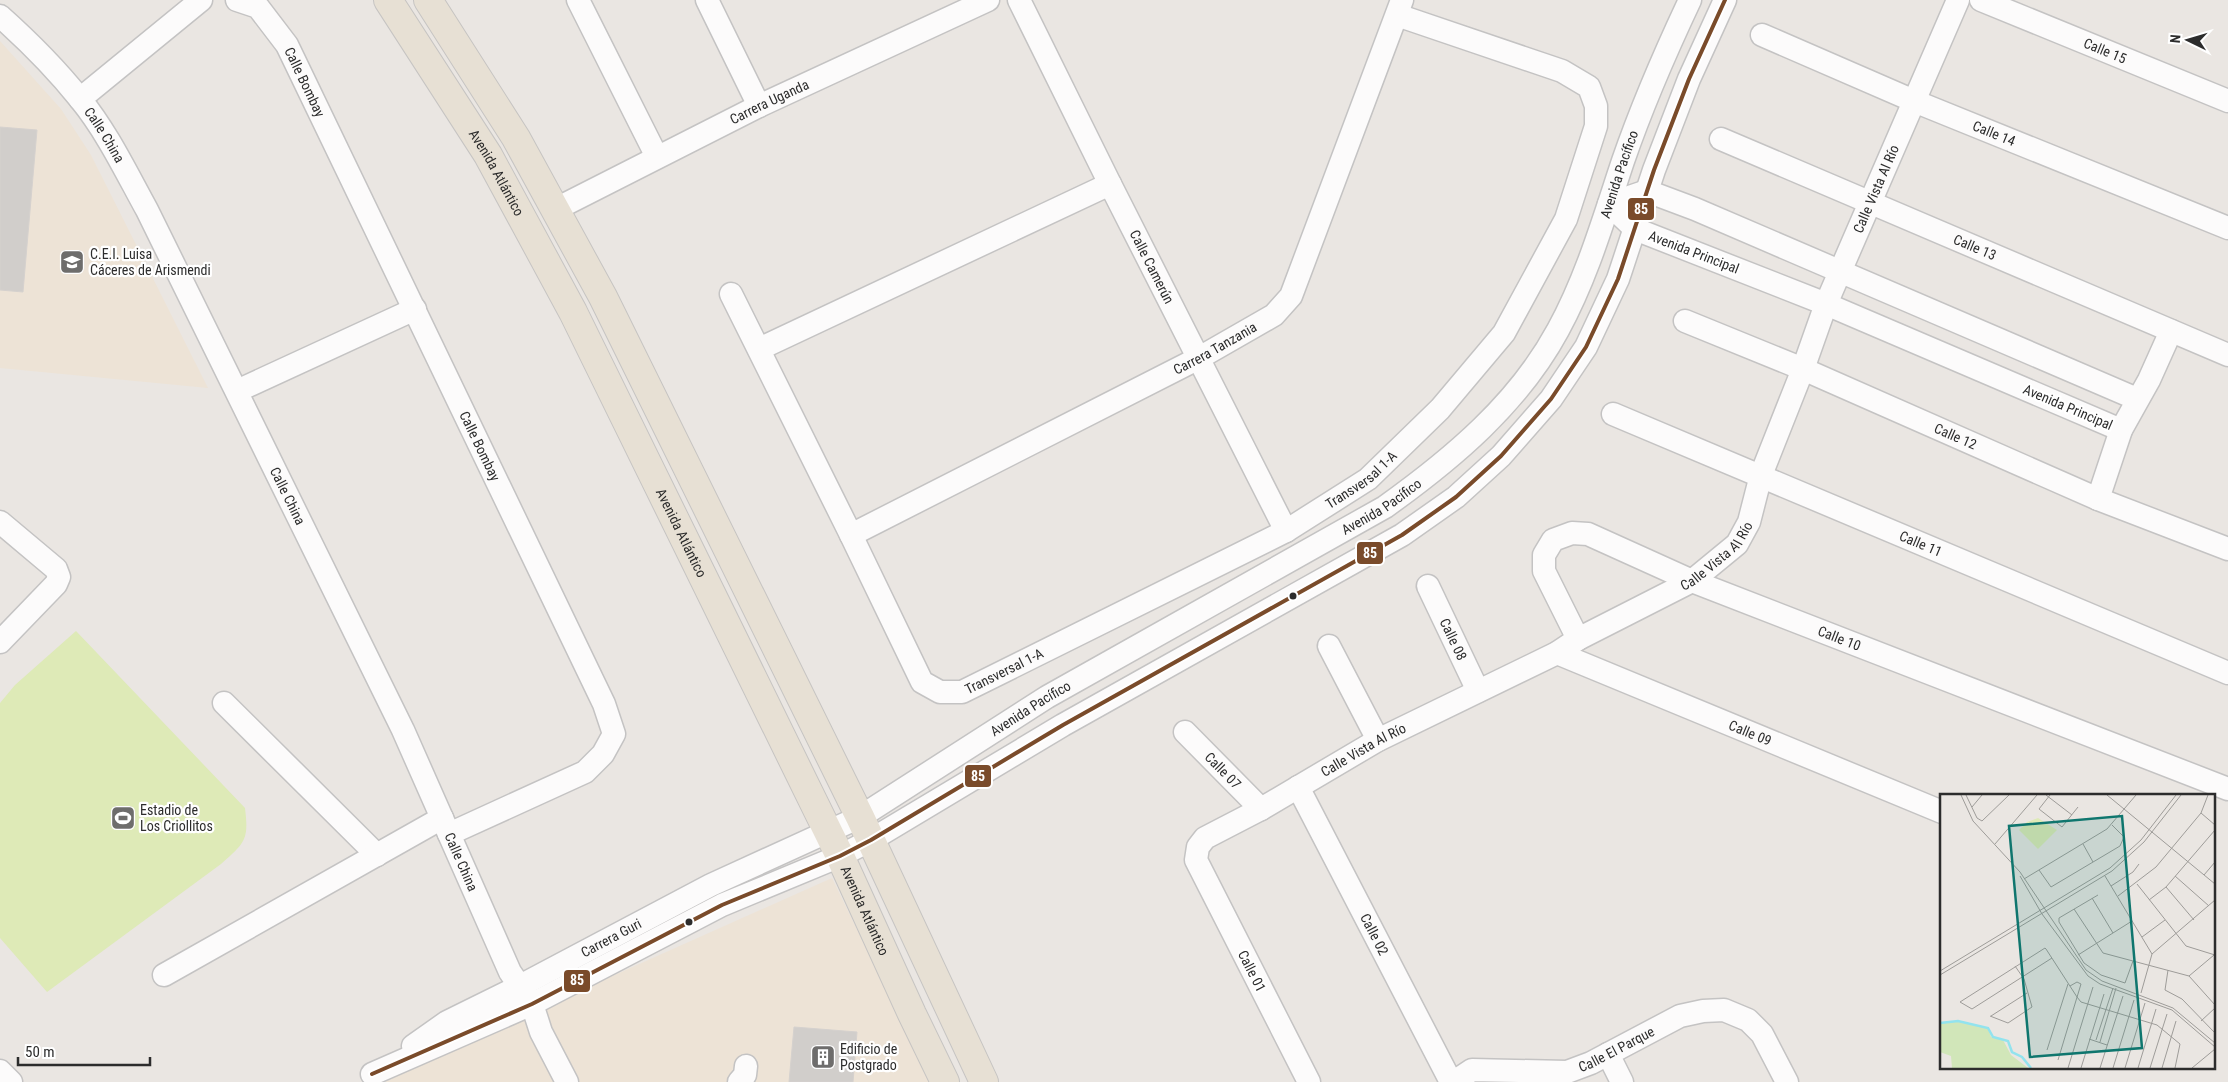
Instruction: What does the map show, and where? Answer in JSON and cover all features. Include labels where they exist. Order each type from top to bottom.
[{"type":"main road","name":"Avenida Atlántico","points":[[388,0],[488,155],[573,312],[840,856],[945,1082]]},
{"type":"main road","points":[[428,0],[516,138],[603,296],[865,829],[984,1082]]},
{"type":"street","points":[[80,99],[201,0]]},
{"type":"street","name":"Calle Bombay","points":[[237,0],[258,7],[287,45],[604,704],[614,734],[603,754],[586,772],[445,826]]},
{"type":"street","points":[[578,0],[657,157]]},
{"type":"street","points":[[707,0],[759,106]]},
{"type":"street","name":"Carrera Uganda","points":[[554,210],[759,106],[988,0]]},
{"type":"street","name":"Calle Camerún","points":[[1020,0],[1110,184],[1286,531]]},
{"type":"street","name":"Avenida Pacífico","points":[[865,829],[1047,697],[1385,507],[1436,471],[1478,433],[1526,379],[1558,331],[1588,267],[1659,66],[1690,0]]},
{"type":"street","points":[[865,829],[1062,725],[1402,535],[1456,497],[1495,462],[1551,399],[1586,347],[1618,279],[1647,191],[1689,79],[1725,0]]},
{"type":"street","name":"Calle Vista Al Río","points":[[1196,860],[1198,848],[1205,838],[1261,809],[1378,740],[1557,653],[1578,639],[1692,582],[1737,544],[1749,522],[1761,476],[1826,304],[1958,0]]},
{"type":"street","name":"Calle 15","points":[[1981,0],[2228,101]]},
{"type":"street","name":"Transversal 1-A","points":[[851,535],[922,682],[940,692],[962,692],[1286,531],[1368,479],[1440,409],[1504,333],[1566,219],[1596,126],[1596,106],[1589,87],[1562,71],[1400,8]]},
{"type":"street","name":"Carrera Tanzania","points":[[851,535],[1199,358],[1274,315],[1291,296],[1400,8]]},
{"type":"street","name":"Calle China","points":[[0,16],[17,31],[80,99],[114,150],[147,210],[403,730],[510,972],[526,995],[541,1032],[567,1082]]},
{"type":"street","name":"Calle 14","points":[[1762,35],[1914,102],[2228,228]]},
{"type":"street","name":"Calle 13","points":[[1721,139],[2228,355]]},
{"type":"street","points":[[759,349],[1110,184]]},
{"type":"street","points":[[1609,204],[1647,191],[1842,270],[2137,399]]},
{"type":"street","name":"Avenida Principal","points":[[1609,204],[1635,229],[1826,304],[2121,430]]},
{"type":"street","points":[[731,294],[851,535]]},
{"type":"street","points":[[236,391],[415,309]]},
{"type":"street","name":"Calle 12","points":[[1684,321],[1803,369],[2098,499],[2228,548]]},
{"type":"street","points":[[2098,499],[2121,430],[2149,380],[2171,331]]},
{"type":"street","name":"Calle 11","points":[[1613,414],[2228,673]]},
{"type":"street","points":[[0,522],[56,569],[59,577],[56,584],[0,642]]},
{"type":"street","name":"Calle 10","points":[[1578,639],[1544,571],[1544,555],[1553,540],[1572,533],[1588,534],[1692,582],[2228,788]]},
{"type":"street","name":"Calle 08","points":[[1428,586],[1478,691]]},
{"type":"street","points":[[1329,646],[1378,740]]},
{"type":"street","name":"Calle 09","points":[[1557,653],[1940,811]]},
{"type":"street","points":[[1116,658],[1140,681]]},
{"type":"street","points":[[224,703],[377,855]]},
{"type":"street","name":"Calle 07","points":[[1185,732],[1261,809]]},
{"type":"street","name":"Calle 02","points":[[1298,787],[1453,1082]]},
{"type":"street","points":[[164,975],[377,855],[445,826]]},
{"type":"street","name":"Carrera Guri","points":[[526,995],[711,885],[828,832],[865,829]]},
{"type":"street","name":"Carrera Guri","points":[[366,1078],[447,1022],[526,995],[722,905],[840,856],[865,829]]},
{"type":"street","name":"Calle 01","points":[[1196,860],[1309,1082]]},
{"type":"street","name":"Calle El Parque","points":[[1453,1082],[1472,1070],[1567,1072],[1591,1063],[1680,1016],[1703,1011],[1724,1010],[1748,1020],[1762,1034],[1787,1082]]},
{"type":"street","points":[[1608,1054],[1622,1082]]},
{"type":"street","points":[[0,1071],[11,1082]]},
{"type":"shaded area","name":"C.E.I. Luisa Cáceres de Arismendi","points":[[0,41],[61,109],[91,155],[208,388],[0,368]]},
{"type":"shaded area","points":[[832,878],[931,1082],[385,1082],[514,1020]]},
{"type":"green space","name":"Estadio de Los Criollitos","points":[[76,631],[245,808],[246,827],[240,845],[221,864],[47,992],[0,938],[0,703],[15,685]]},
{"type":"building","points":[[0,127],[37,130],[23,292],[0,290]]},
{"type":"building","name":"Edificio de Postgrado","points":[[794,1027],[857,1032],[853,1082],[789,1082]]},
{"type":"transit line","name":"85","points":[[372,1074],[532,1004],[722,905],[840,856],[871,840],[1063,725],[1402,535],[1456,497],[1501,456],[1551,399],[1586,347],[1618,279],[1654,170],[1689,79],[1725,0]]},
{"type":"place","name":"C.E.I. Luisa Cáceres de Arismendi","points":[[72,262]]},
{"type":"place","name":"Estadio de Los Criollitos","points":[[123,818]]},
{"type":"place","name":"Edificio de Postgrado","points":[[823,1057]]}]
